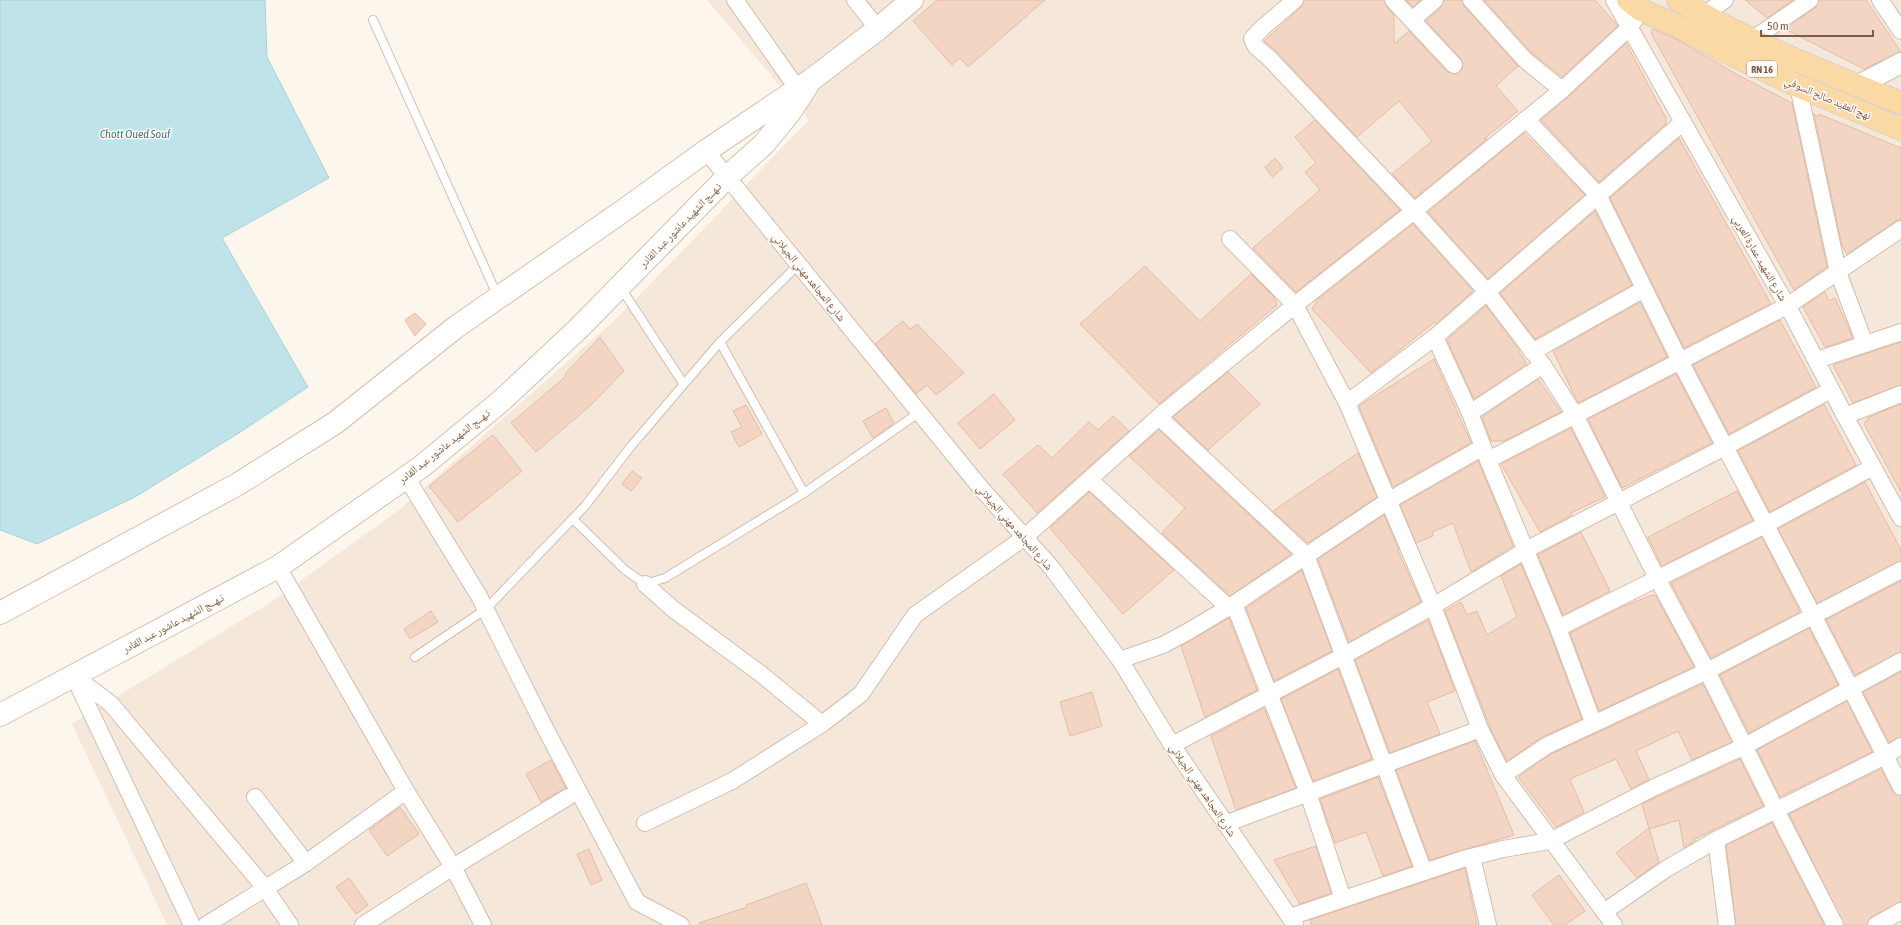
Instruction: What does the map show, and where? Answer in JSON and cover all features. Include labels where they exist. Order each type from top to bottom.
[{"type":"main road","name":"نـهــج الشهيد عاشور عبد القادر","points":[[0,612],[238,484],[328,428],[456,327],[804,84],[878,29],[912,0]]},
{"type":"main road","name":"نهج العقيد صالح السوفي","points":[[1678,0],[1725,27],[1857,86],[1901,103]]},
{"type":"main road","name":"نهج العقيد صالح السوفي","points":[[1636,3],[1724,51],[1798,86],[1901,129]]},
{"type":"main road","name":"نـهــج الشهيد عاشور عبد القادر","points":[[0,715],[278,567],[406,477],[501,401],[620,286],[728,176],[764,144],[778,128],[804,84]]},
{"type":"street","points":[[735,0],[804,84]]},
{"type":"street","points":[[855,0],[878,29]]},
{"type":"street","points":[[1295,0],[1262,28],[1252,39],[1256,47],[1269,58],[1414,211],[1488,293],[1542,365],[1575,415],[1658,580],[1707,671],[1835,925]]},
{"type":"street","points":[[1393,0],[1454,65]]},
{"type":"street","points":[[1412,20],[1435,0]]},
{"type":"street","points":[[1471,0],[1525,60],[1562,90]]},
{"type":"street","name":"شارع الشهيد عمارة العربي","points":[[1614,0],[1817,360],[1831,390],[1901,518]]},
{"type":"street","points":[[1703,15],[1725,0]]},
{"type":"street","points":[[1753,39],[1810,0]]},
{"type":"street","points":[[1880,0],[1901,31]]},
{"type":"street","points":[[645,823],[732,781],[822,724],[861,694],[915,615],[1024,537],[1090,480],[1159,417],[1295,304],[1414,211],[1562,90],[1629,28],[1636,3]]},
{"type":"street","points":[[1857,86],[1901,64]]},
{"type":"street","points":[[1798,86],[1838,272],[1865,344]]},
{"type":"street","points":[[1526,119],[1598,195],[1680,361],[1901,787]]},
{"type":"street","points":[[1347,403],[1435,337],[1488,293],[1683,122]]},
{"type":"street","name":"شارع المجاهد مهني الجيلاني","points":[[706,151],[728,176],[980,487],[1050,567],[1120,660],[1172,744],[1292,921]]},
{"type":"street","points":[[1120,660],[1163,645],[1231,605],[1388,501],[1486,454],[1575,415],[1787,306],[1901,229]]},
{"type":"street","points":[[1230,239],[1295,304],[1347,403],[1433,606],[1480,728],[1503,775],[1550,841],[1614,925]]},
{"type":"street","points":[[1532,352],[1644,289]]},
{"type":"street","points":[[1817,360],[1901,332]]},
{"type":"street","points":[[1435,337],[1470,413],[1558,628],[1593,722]]},
{"type":"street","points":[[1470,413],[1542,365]]},
{"type":"street","points":[[1172,744],[1343,656],[1433,606],[1526,550],[1725,448],[1831,390]]},
{"type":"street","points":[[1845,416],[1901,394]]},
{"type":"street","points":[[1159,417],[1306,555],[1424,872]]},
{"type":"street","points":[[1558,628],[1658,580],[1873,467]]},
{"type":"street","points":[[406,477],[486,609],[544,726],[637,902],[681,925]]},
{"type":"street","points":[[1090,480],[1231,605],[1270,694],[1308,793],[1343,899]]},
{"type":"street","points":[[278,567],[406,791],[453,867],[483,925]]},
{"type":"street","points":[[1503,775],[1546,746],[1593,722],[1707,671],[1901,570]]},
{"type":"street","points":[[645,584],[673,609],[761,674],[822,724]]},
{"type":"street","points":[[1292,921],[1343,899],[1472,857],[1503,849],[1550,841],[1655,787],[1745,746],[1901,661]]},
{"type":"street","points":[[74,676],[111,704],[265,888],[290,925]]},
{"type":"street","points":[[74,676],[192,925]]},
{"type":"street","points":[[1225,824],[1480,728]]},
{"type":"street","points":[[1604,912],[1666,869],[1716,840],[1885,756],[1901,746]]},
{"type":"street","points":[[206,925],[306,863],[406,791]]},
{"type":"street","points":[[255,797],[306,863]]},
{"type":"street","points":[[363,925],[453,867],[568,797]]},
{"type":"street","points":[[1716,840],[1727,925]]},
{"type":"street","points":[[1472,857],[1488,925]]},
{"type":"street","points":[[1876,925],[1901,911]]},
{"type":"lane","points":[[373,20],[498,298]]},
{"type":"lane","points":[[415,657],[486,609],[585,506],[632,445],[683,383],[720,342],[799,264]]},
{"type":"lane","points":[[620,286],[683,383]]},
{"type":"lane","points":[[720,342],[804,492]]},
{"type":"lane","points":[[573,519],[625,570],[645,584],[665,578],[804,492],[920,412]]},
{"type":"shaded area","points":[[707,0],[1901,0],[1901,925],[167,925],[72,724],[268,604],[399,510],[616,319],[809,120]]},
{"type":"water","name":"Chott Oued Souf","points":[[0,0],[265,0],[267,57],[329,178],[222,238],[308,387],[242,431],[135,497],[37,544],[0,530]]},
{"type":"building","points":[[937,0],[1045,0],[968,67],[960,58],[952,65],[913,21]]},
{"type":"building","points":[[1304,0],[1384,0],[1386,6],[1394,15],[1394,44],[1409,31],[1447,72],[1456,74],[1463,68],[1461,59],[1426,21],[1441,7],[1444,0],[1462,0],[1464,6],[1518,66],[1496,86],[1518,111],[1484,139],[1487,139],[1415,198],[1392,174],[1432,141],[1399,101],[1357,137],[1276,51],[1264,41],[1301,7]]},
{"type":"building","points":[[1406,0],[1421,0],[1413,7]]},
{"type":"building","points":[[1484,0],[1595,0],[1618,26],[1562,77],[1532,53]]},
{"type":"building","points":[[1745,0],[1793,0],[1767,18]]},
{"type":"building","points":[[1819,0],[1866,0],[1901,52],[1864,69],[1785,29],[1815,8]]},
{"type":"building","points":[[1653,29],[1680,41],[1736,74],[1792,103],[1827,267],[1794,290],[1651,33]]},
{"type":"building","points":[[1626,43],[1666,118],[1666,124],[1599,182],[1541,120]]},
{"type":"building","points":[[1814,114],[1819,117],[1819,114],[1901,148],[1901,219],[1847,254],[1842,246]]},
{"type":"building","points":[[1315,120],[1400,210],[1296,292],[1253,248],[1320,190],[1305,172],[1316,163],[1295,137]]},
{"type":"building","points":[[1524,133],[1585,195],[1488,279],[1428,212]]},
{"type":"building","points":[[1679,138],[1771,304],[1684,348],[1610,198]]},
{"type":"building","points":[[1275,158],[1283,168],[1272,177],[1265,167]]},
{"type":"building","points":[[1595,211],[1632,285],[1535,339],[1500,293]]},
{"type":"building","points":[[1413,224],[1473,291],[1436,324],[1435,322],[1371,373],[1312,309],[1318,299]]},
{"type":"building","points":[[1145,266],[1200,321],[1251,274],[1274,297],[1277,305],[1159,404],[1080,324]]},
{"type":"building","points":[[1825,292],[1829,301],[1835,298],[1853,338],[1825,347],[1803,307]]},
{"type":"building","points":[[1640,302],[1667,357],[1578,403],[1553,351]]},
{"type":"building","points":[[1486,306],[1520,351],[1519,352],[1527,364],[1474,399],[1447,340]]},
{"type":"building","points":[[415,313],[426,324],[415,336],[405,320]]},
{"type":"building","points":[[1780,320],[1816,387],[1729,434],[1693,365]]},
{"type":"building","points":[[903,321],[910,329],[917,324],[964,373],[936,395],[927,385],[916,394],[875,344]]},
{"type":"building","points":[[600,337],[624,371],[590,406],[536,452],[511,423],[566,376],[565,374]]},
{"type":"building","points":[[1901,342],[1901,385],[1853,403],[1833,365]]},
{"type":"building","points":[[1434,359],[1471,443],[1393,487],[1359,406]]},
{"type":"building","points":[[1228,372],[1260,404],[1208,450],[1173,417]]},
{"type":"building","points":[[1676,374],[1712,443],[1622,488],[1588,419]]},
{"type":"building","points":[[1538,379],[1561,412],[1504,441],[1491,441],[1482,417]]},
{"type":"building","points":[[994,394],[1015,420],[980,449],[958,423]]},
{"type":"building","points":[[1824,404],[1856,465],[1770,512],[1738,451]]},
{"type":"building","points":[[1901,404],[1901,492],[1864,424],[1869,417]]},
{"type":"building","points":[[746,405],[762,434],[739,447],[731,432],[742,427],[733,411]]},
{"type":"building","points":[[886,408],[894,423],[873,438],[863,421]]},
{"type":"building","points":[[1113,416],[1129,431],[1037,513],[1003,474],[1038,445],[1052,458],[1089,422],[1098,430]]},
{"type":"building","points":[[1571,428],[1605,497],[1571,513],[1572,515],[1540,532],[1501,464]]},
{"type":"building","points":[[1159,430],[1291,554],[1230,596],[1162,533],[1185,508],[1129,456]]},
{"type":"building","points":[[493,435],[522,471],[458,522],[429,486]]},
{"type":"building","points":[[1358,453],[1377,497],[1308,543],[1273,511]]},
{"type":"building","points":[[1478,461],[1513,546],[1471,572],[1453,523],[1432,532],[1433,536],[1416,543],[1400,505]]},
{"type":"building","points":[[632,471],[642,478],[631,491],[622,484]]},
{"type":"building","points":[[1865,482],[1901,550],[1901,561],[1817,603],[1778,529]]},
{"type":"building","points":[[1737,491],[1753,520],[1662,566],[1648,537]]},
{"type":"building","points":[[1089,492],[1174,570],[1123,614],[1050,528]]},
{"type":"building","points":[[1384,515],[1399,550],[1398,551],[1421,602],[1349,642],[1318,559]]},
{"type":"building","points":[[1581,532],[1610,591],[1563,615],[1538,555]]},
{"type":"building","points":[[1762,537],[1800,612],[1711,658],[1671,583]]},
{"type":"building","points":[[1521,564],[1549,631],[1582,719],[1542,737],[1507,761],[1492,732],[1445,611],[1461,602],[1467,615],[1477,611],[1487,635],[1517,617],[1501,576]]},
{"type":"building","points":[[1302,570],[1332,651],[1274,681],[1246,608]]},
{"type":"building","points":[[1901,581],[1901,652],[1855,675],[1826,620]]},
{"type":"building","points":[[1652,595],[1656,596],[1694,667],[1599,711],[1570,633],[1619,608]]},
{"type":"building","points":[[431,611],[438,622],[410,639],[404,629]]},
{"type":"building","points":[[1229,618],[1257,690],[1205,717],[1181,646]]},
{"type":"building","points":[[1428,620],[1455,691],[1427,702],[1440,734],[1390,753],[1355,660]]},
{"type":"building","points":[[1809,628],[1838,685],[1749,733],[1720,675]]},
{"type":"building","points":[[1338,669],[1372,759],[1313,781],[1281,699]]},
{"type":"building","points":[[1901,672],[1901,737],[1889,742],[1863,692]]},
{"type":"building","points":[[1703,684],[1732,742],[1692,760],[1678,731],[1636,751],[1649,779],[1631,789],[1616,759],[1570,779],[1584,812],[1556,827],[1518,777],[1551,754]]},
{"type":"building","points":[[1092,692],[1102,726],[1070,736],[1060,702]]},
{"type":"building","points":[[1847,701],[1872,752],[1780,797],[1757,750]]},
{"type":"building","points":[[1264,708],[1296,788],[1236,810],[1211,736]]},
{"type":"building","points":[[1475,741],[1514,835],[1430,860],[1396,770]]},
{"type":"building","points":[[1740,759],[1763,806],[1695,839],[1695,841],[1684,848],[1679,820],[1649,829],[1642,804]]},
{"type":"building","points":[[551,760],[566,788],[541,802],[526,774]]},
{"type":"building","points":[[1881,769],[1893,792],[1901,796],[1901,902],[1871,917],[1867,925],[1844,925],[1789,814]]},
{"type":"building","points":[[1378,777],[1412,866],[1383,876],[1366,832],[1335,843],[1320,799]]},
{"type":"building","points":[[400,807],[419,834],[387,856],[369,830]]},
{"type":"building","points":[[1772,823],[1824,925],[1736,925],[1726,845]]},
{"type":"building","points":[[1649,828],[1659,862],[1637,878],[1616,853]]},
{"type":"building","points":[[1316,846],[1331,893],[1300,904],[1274,860]]},
{"type":"building","points":[[589,849],[602,880],[591,885],[577,854]]},
{"type":"building","points":[[1465,868],[1477,925],[1312,925],[1310,920]]},
{"type":"building","points":[[1559,875],[1585,911],[1565,925],[1554,925],[1532,895]]},
{"type":"building","points":[[349,878],[368,905],[356,914],[336,887]]},
{"type":"building","points":[[806,883],[822,925],[699,925],[699,923],[747,907],[746,905]]}]
